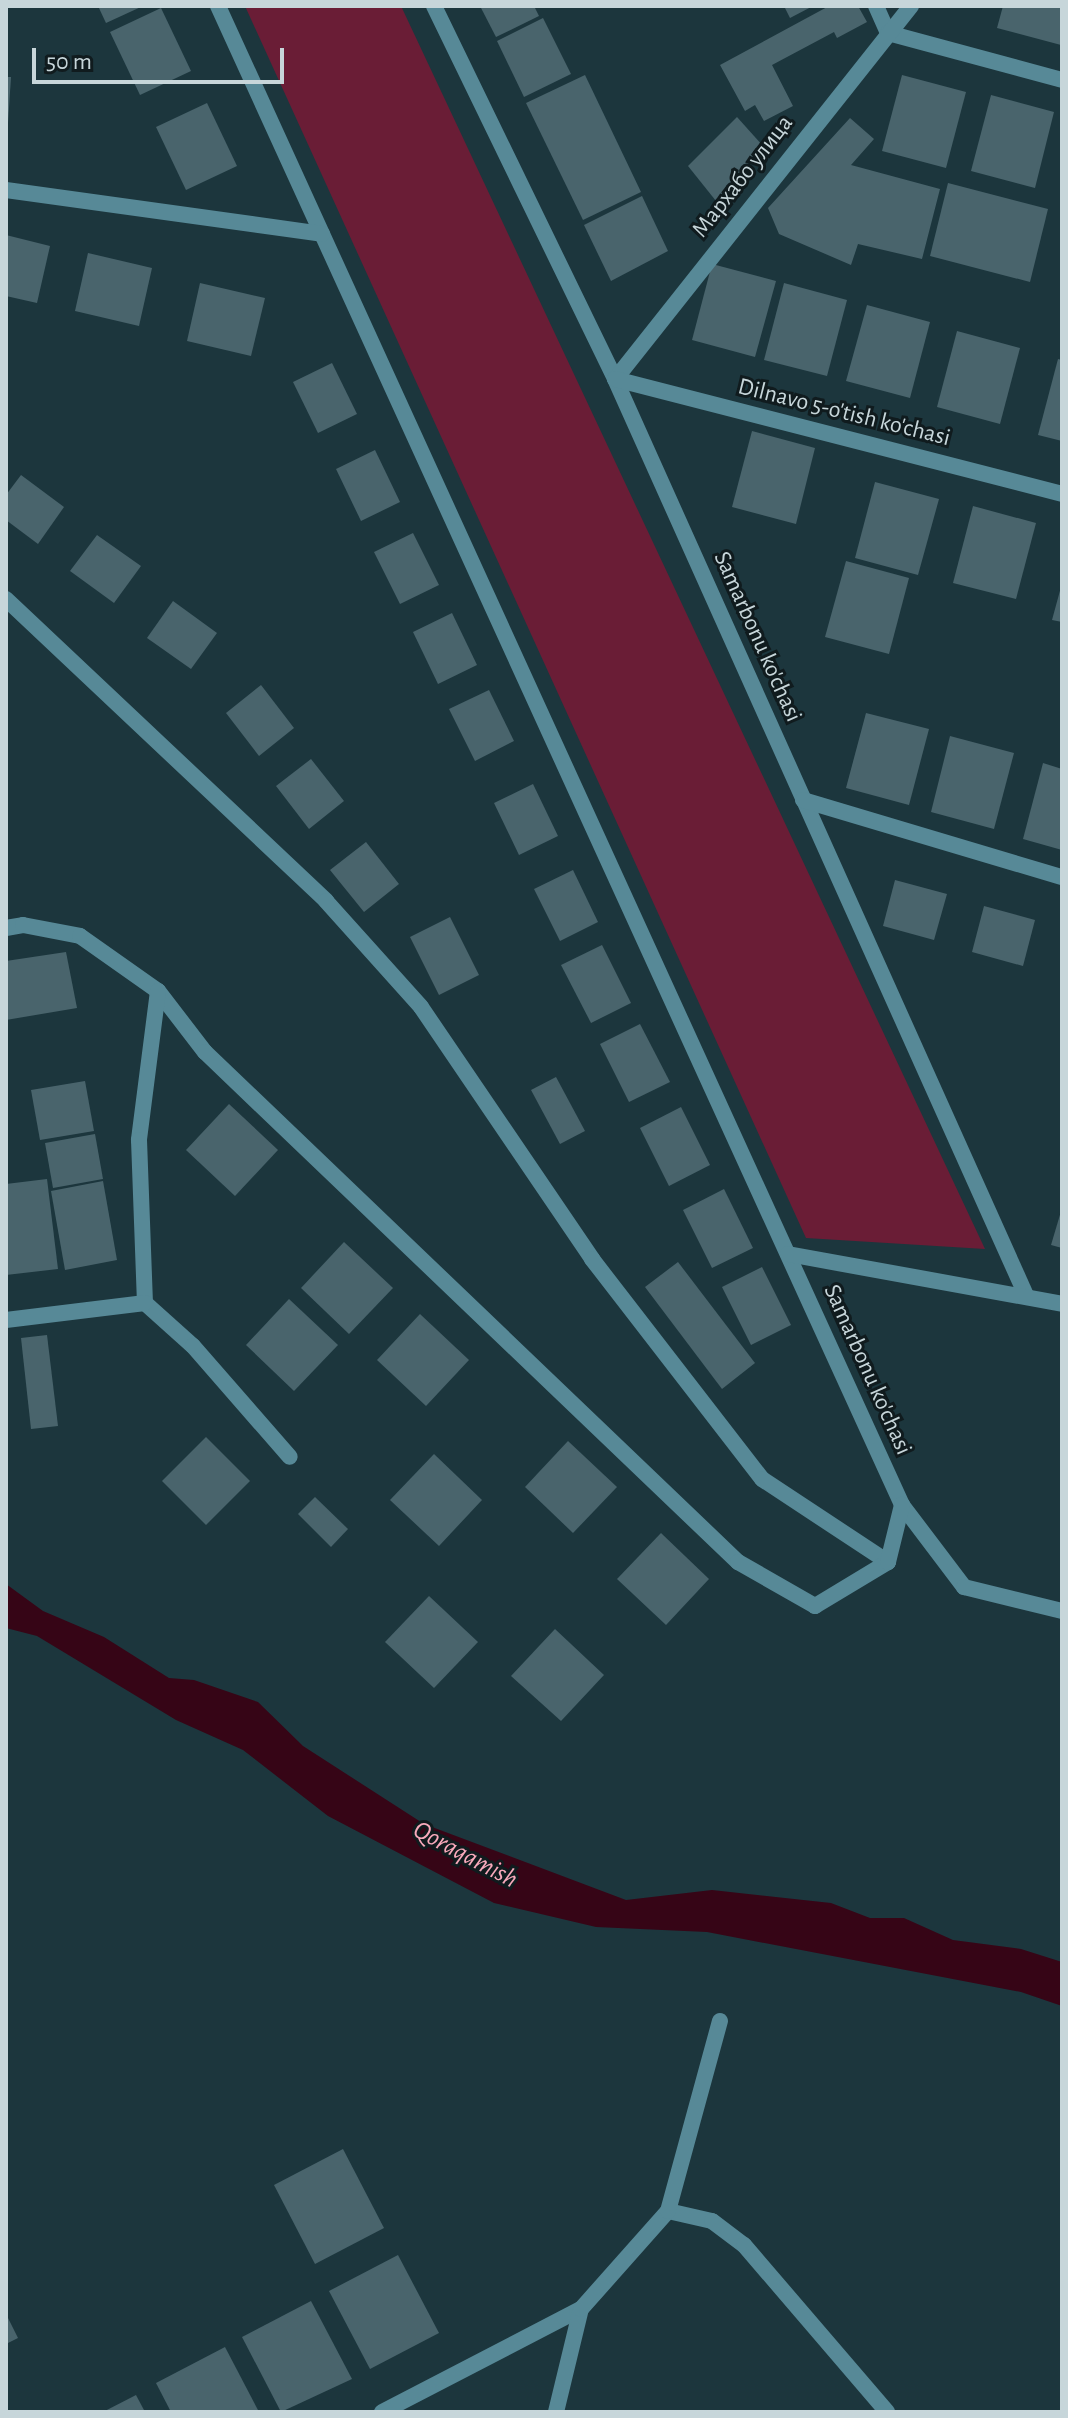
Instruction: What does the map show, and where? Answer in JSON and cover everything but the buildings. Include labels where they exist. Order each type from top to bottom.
[{"type":"street","name":"Samarbonu ko'chasi","points":[[218,6],[902,1505],[964,1587],[1062,1611]]},
{"type":"street","name":"Samarbonu ko'chasi","points":[[434,6],[615,379],[1025,1293]]},
{"type":"street","points":[[876,6],[888,33],[1062,80]]},
{"type":"street","name":"Мархабо улица","points":[[615,379],[911,6]]},
{"type":"street","points":[[6,190],[322,234]]},
{"type":"street","name":"Dilnavo 5-o'tish ko'chasi","points":[[615,379],[1062,494]]},
{"type":"street","points":[[6,599],[326,901],[421,1007],[592,1259],[762,1479],[888,1562]]},
{"type":"street","points":[[803,800],[1062,877]]},
{"type":"street","points":[[6,928],[23,925],[80,936],[158,991],[205,1052],[738,1562],[815,1606],[888,1562],[902,1505]]},
{"type":"street","points":[[158,991],[139,1140],[145,1303],[193,1346],[290,1457]]},
{"type":"street","name":"Samarbonu ko'chasi","points":[[788,1254],[1025,1293],[1062,1304]]},
{"type":"street","points":[[6,1320],[145,1303]]},
{"type":"street","points":[[382,2412],[581,2309],[668,2211],[720,2021]]},
{"type":"street","points":[[668,2211],[712,2221],[744,2245],[887,2412]]},
{"type":"street","points":[[556,2412],[581,2309]]},
{"type":"shaded area","points":[[245,6],[401,6],[985,1249],[806,1238]]},
{"type":"water","name":"Qoraqamish","points":[[6,1584],[43,1611],[104,1637],[169,1678],[194,1680],[258,1702],[303,1746],[424,1824],[626,1900],[712,1890],[831,1903],[870,1918],[904,1918],[953,1940],[1021,1949],[1062,1962],[1062,2006],[1021,1992],[707,1932],[596,1927],[494,1903],[328,1816],[243,1750],[176,1720],[37,1636],[6,1628]]}]
